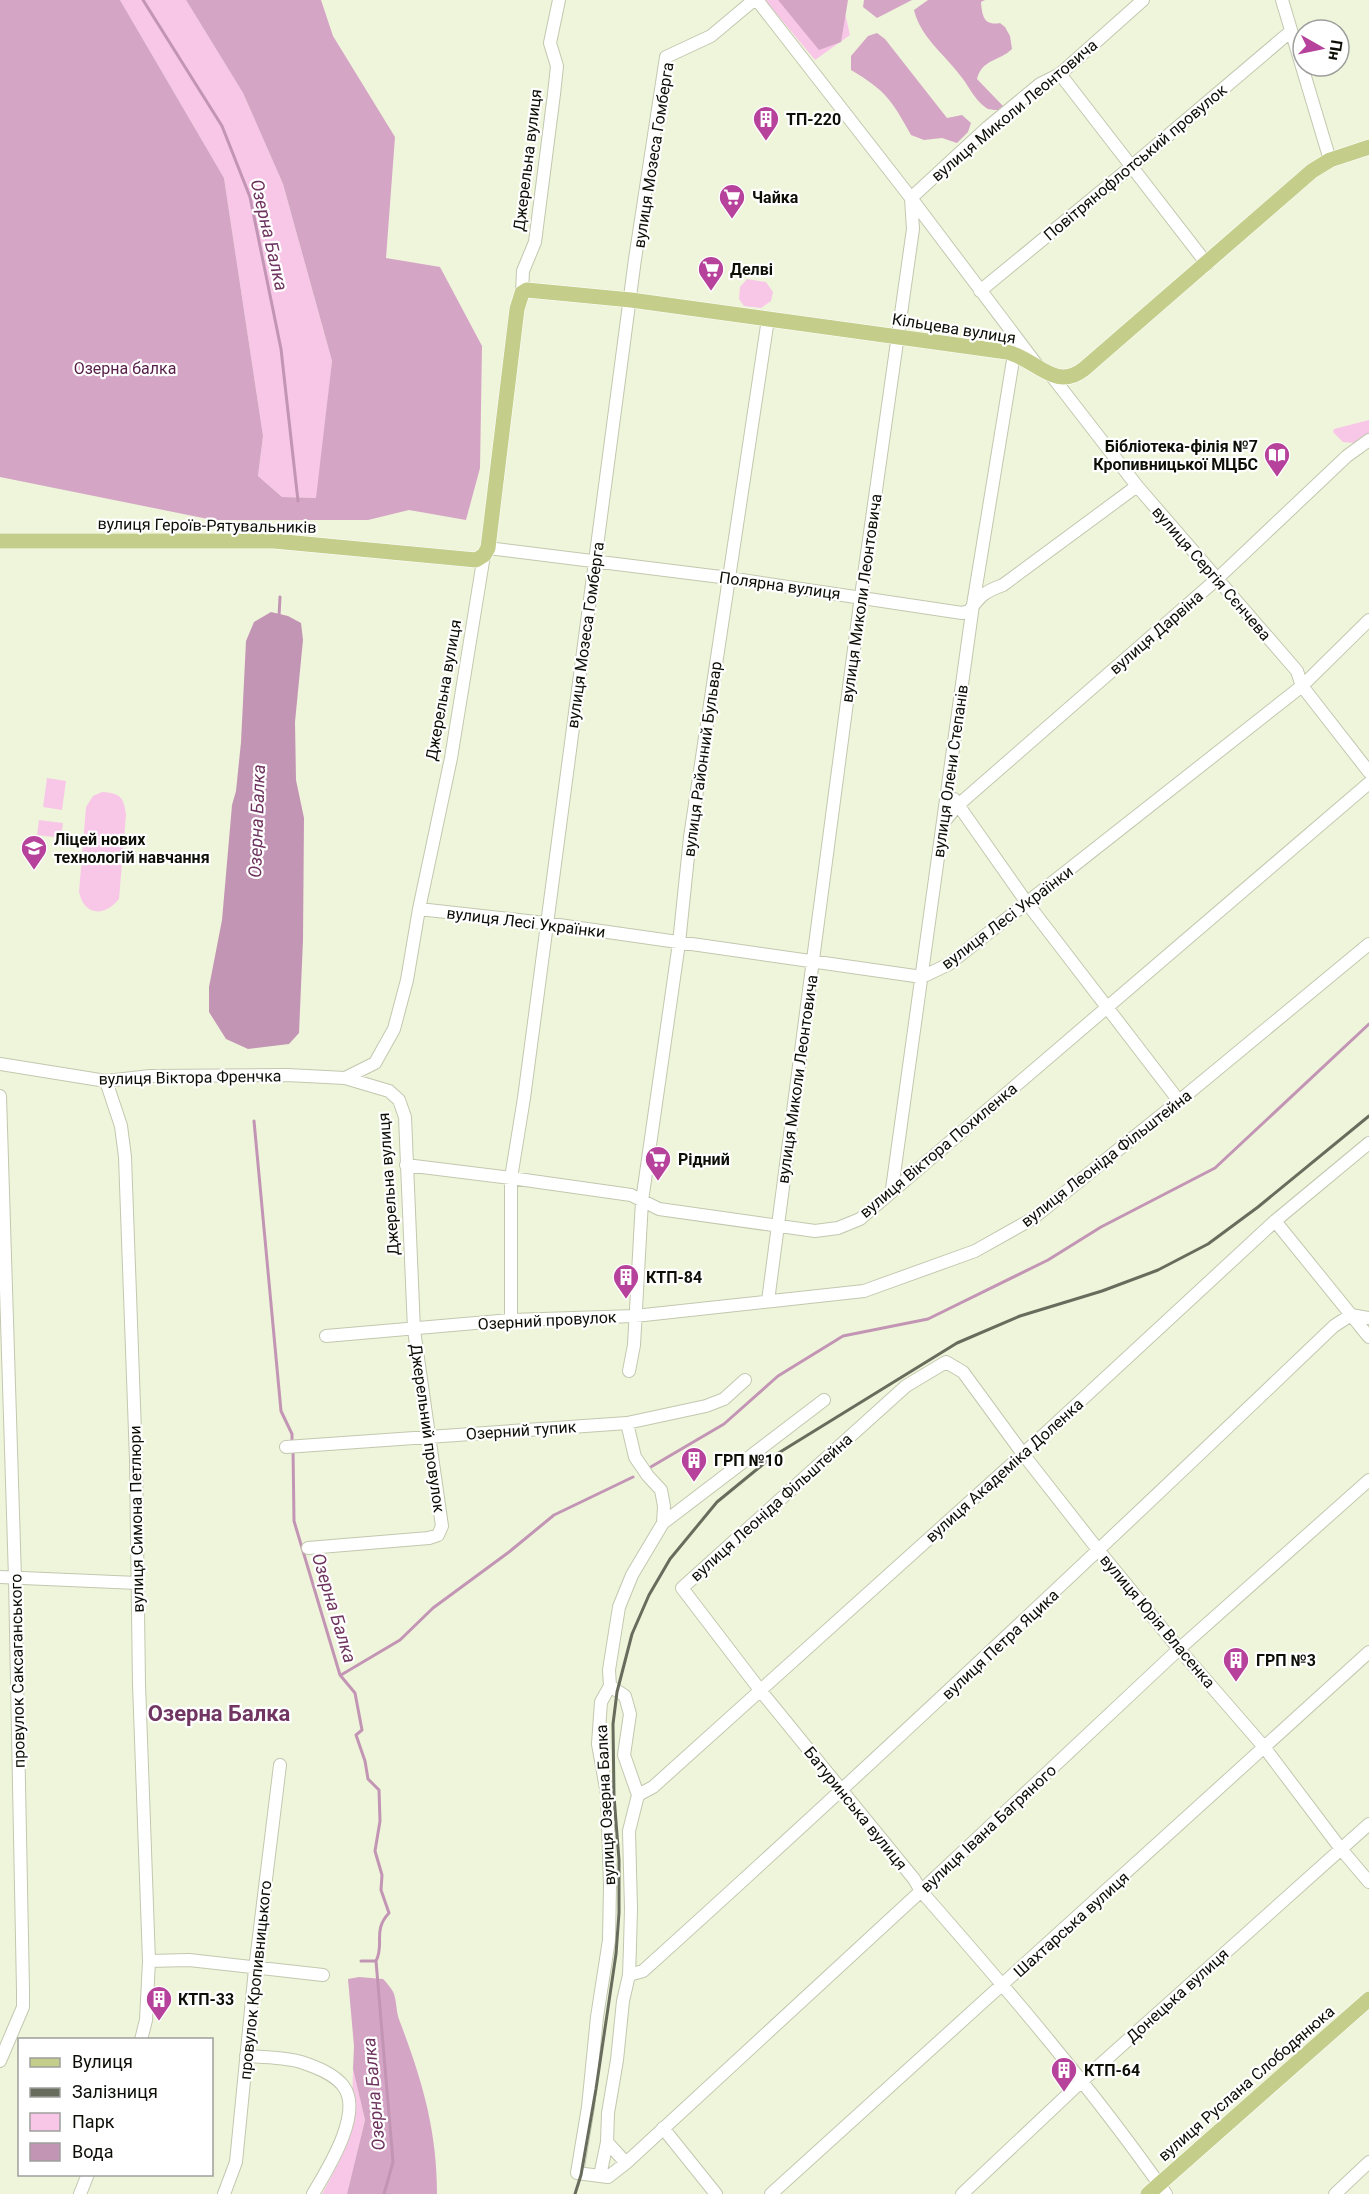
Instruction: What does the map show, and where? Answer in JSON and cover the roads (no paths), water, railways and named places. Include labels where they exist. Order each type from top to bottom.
[{"type":"main road","points":[[1051,375],[1066,378],[1079,373],[1312,171],[1330,160],[1369,147]]},
{"type":"main road","name":"Кільцева вулиця","points":[[522,293],[535,290],[631,300],[898,336],[1014,354],[1051,375]]},
{"type":"main road","name":"Джерельна вулиця","points":[[486,551],[517,309],[522,293]]},
{"type":"main road","name":"вулиця Героїв-Рятувальників","points":[[0,542],[274,541],[460,560],[476,560],[486,551]]},
{"type":"main road","name":"вулиця Руслана Слободянюка","points":[[1158,2191],[1369,1999]]},
{"type":"street","name":"Джерельна вулиця","points":[[522,293],[523,271],[535,242],[554,94],[556,66],[550,43],[559,0]]},
{"type":"street","points":[[755,0],[911,198],[1038,366]]},
{"type":"street","name":"вулиця Мозеса Гомберга","points":[[512,1320],[511,1178],[524,1098],[594,561],[666,57],[711,36],[755,0]]},
{"type":"street","name":"вулиця Миколи Леонтовича","points":[[768,1301],[861,596],[913,229],[911,198],[988,127],[1040,84],[1060,74],[1143,0]]},
{"type":"street","points":[[1282,0],[1330,160]]},
{"type":"street","name":"Повітрянофлотський провулок","points":[[980,291],[1290,32]]},
{"type":"street","points":[[1060,74],[1206,264]]},
{"type":"street","name":"вулиця Районний Бульвар","points":[[642,1201],[679,943],[690,837],[768,319]]},
{"type":"street","name":"вулиця Олени Степанів","points":[[892,1189],[973,606],[1014,354]]},
{"type":"street","name":"вулиця Сергія Сєнчева","points":[[1051,375],[1137,486],[1296,671],[1302,686],[1369,772]]},
{"type":"street","name":"вулиця Дарвіна","points":[[942,824],[957,806],[1217,579],[1347,456],[1369,440]]},
{"type":"street","points":[[973,606],[986,591],[1003,585],[1137,486]]},
{"type":"street","name":"Джерельна вулиця","points":[[345,1078],[375,1063],[394,1029],[407,980],[419,909],[451,758],[486,551]]},
{"type":"street","name":"Полярна вулиця","points":[[486,551],[594,561],[729,578],[963,613],[969,612],[973,606]]},
{"type":"street","name":"вулиця Лесі Українки","points":[[419,909],[545,923],[922,977],[949,964],[1302,686],[1369,620]]},
{"type":"street","name":"вулиця Віктора Похиленка","points":[[406,1166],[511,1178],[631,1196],[660,1209],[815,1231],[837,1228],[860,1218],[1369,783]]},
{"type":"street","points":[[948,784],[957,806],[1027,903],[1179,1101]]},
{"type":"street","name":"вулиця Леоніда Фільштейна","points":[[768,1301],[864,1292],[975,1251],[1032,1220],[1369,944]]},
{"type":"street","name":"вулиця Віктора Френчка","points":[[0,1064],[106,1081],[150,1076],[287,1075],[345,1078]]},
{"type":"street","name":"Джерельна вулиця","points":[[345,1078],[389,1090],[399,1100],[405,1117],[414,1330]]},
{"type":"street","name":"вулиця Симона Петлюри","points":[[106,1081],[121,1126],[125,1157],[136,1460],[137,1583],[149,1960],[146,2020],[142,2038]]},
{"type":"street","name":"провулок Саксаганського","points":[[0,1096],[15,1578],[23,2007],[0,2061]]},
{"type":"street","name":"вулиця Академіка Доленка","points":[[638,1795],[653,1787],[1023,1454],[1275,1221],[1369,1143]]},
{"type":"street","points":[[629,1371],[634,1345],[642,1201]]},
{"type":"street","points":[[1275,1221],[1369,1337]]},
{"type":"street","name":"Озерний провулок","points":[[326,1336],[512,1320],[635,1316],[768,1301]]},
{"type":"street","points":[[1352,1315],[1369,1318]]},
{"type":"street","name":"вулиця Петра Яцика","points":[[629,1975],[643,1971],[842,1791],[1099,1551],[1334,1326],[1352,1315]]},
{"type":"street","name":"Джерельний провулок","points":[[308,1548],[429,1538],[438,1535],[442,1526],[414,1330]]},
{"type":"street","name":"вулиця Леоніда Фільштейна","points":[[682,1588],[906,1386],[946,1362]]},
{"type":"street","name":"вулиця Юрія Власенка","points":[[946,1362],[963,1372],[1023,1454],[1099,1551],[1179,1649],[1264,1747],[1341,1849],[1369,1882]]},
{"type":"street","name":"Озерний тупик","points":[[286,1447],[430,1435],[627,1423],[706,1406],[724,1399],[745,1380]]},
{"type":"street","points":[[663,1523],[824,1400]]},
{"type":"street","points":[[627,1423],[635,1457],[648,1476],[662,1490],[663,1523]]},
{"type":"street","name":"вулиця Івана Багряного","points":[[608,2177],[626,2163],[921,1891],[1179,1649],[1369,1480]]},
{"type":"street","name":"вулиця Озерна Балка","points":[[608,2177],[577,2174],[588,2107],[597,2017],[609,1940],[607,1794],[598,1744],[600,1702],[610,1686],[609,1670],[619,1607],[632,1575],[663,1523]]},
{"type":"street","points":[[0,1577],[137,1583]]},
{"type":"street","name":"Батуринська вулиця","points":[[682,1588],[760,1690],[914,1879],[921,1891],[1082,2081],[1158,2191]]},
{"type":"street","name":"Шахтарська вулиця","points":[[771,2194],[1369,1652]]},
{"type":"street","points":[[608,2177],[601,2171],[607,2142],[608,2113],[617,2060],[622,2001],[629,1975],[632,1908],[629,1831],[638,1795],[624,1755],[630,1714],[626,1696],[610,1686]]},
{"type":"street","name":"провулок Кропивницького","points":[[224,2194],[236,2162],[255,1969],[280,1765]]},
{"type":"street","name":"Донецька вулиця","points":[[962,2194],[1082,2081],[1369,1824]]},
{"type":"street","points":[[149,1960],[189,1960],[323,1975]]},
{"type":"street","points":[[246,2056],[299,2061],[330,2074],[345,2088],[350,2104],[344,2133],[314,2194]]},
{"type":"street","points":[[663,2128],[716,2194]]},
{"type":"street","points":[[607,2142],[626,2163]]},
{"type":"street","points":[[1335,2194],[1369,2162]]},
{"type":"street","points":[[80,2194],[88,2176]]},
{"type":"water","points":[[271,612],[288,616],[301,623],[303,640],[295,722],[296,780],[304,818],[303,940],[299,1033],[289,1044],[248,1049],[226,1039],[209,1012],[209,987],[222,920],[232,805],[236,791],[246,641],[254,622]]},
{"type":"waterway","name":"Озерна Балка","points":[[143,0],[222,126],[250,197],[281,349],[298,501]]},
{"type":"waterway","name":"Озерна Балка","points":[[279,616],[280,597]]},
{"type":"waterway","points":[[649,1468],[724,1424],[778,1376],[843,1336],[928,1319],[1048,1260],[1101,1227],[1215,1168],[1369,1024]]},
{"type":"waterway","name":"Озерна Балка","points":[[254,1121],[281,1411],[292,1434],[292,1442]]},
{"type":"waterway","name":"Озерна Балка","points":[[293,1449],[294,1521],[340,1675],[355,1693],[362,1730],[356,1735],[365,1761],[368,1779],[379,1790],[380,1821],[375,1851],[382,1875],[381,1890],[389,1913],[381,1926],[376,1961],[393,2162],[384,2194]]},
{"type":"waterway","points":[[341,1675],[400,1640],[433,1608],[509,1552],[554,1515],[633,1477]]},
{"type":"waterway","points":[[361,1961],[376,1961]]},
{"type":"railway","points":[[575,2194],[581,2175],[596,2089],[616,1954],[619,1860],[614,1796],[613,1724],[617,1692],[632,1634],[649,1595],[670,1559],[717,1502],[772,1457],[957,1343],[1020,1316],[1102,1291],[1158,1270],[1208,1244],[1258,1207],[1369,1116]]},
{"type":"place","name":"ТП-220","points":[[766,142]]},
{"type":"place","name":"Чайка","points":[[732,220]]},
{"type":"place","name":"Делві","points":[[711,292]]},
{"type":"place","name":"Бібліотека-філія №7 Кропивницької МЦБС","points":[[1277,478]]},
{"type":"place","name":"Ліцей нових технологій навчання","points":[[34,871]]},
{"type":"place","name":"Рідний","points":[[658,1182]]},
{"type":"place","name":"КТП-84","points":[[626,1300]]},
{"type":"place","name":"ГРП №10","points":[[694,1483]]},
{"type":"place","name":"ГРП №3","points":[[1236,1683]]},
{"type":"place","name":"КТП-33","points":[[159,2022]]},
{"type":"place","name":"КТП-64","points":[[1064,2093]]},
{"type":"district","name":"Озерна Балка","points":[[219,1713]]},
{"type":"park label","name":"Озерна балка","points":[[125,368]]}]
